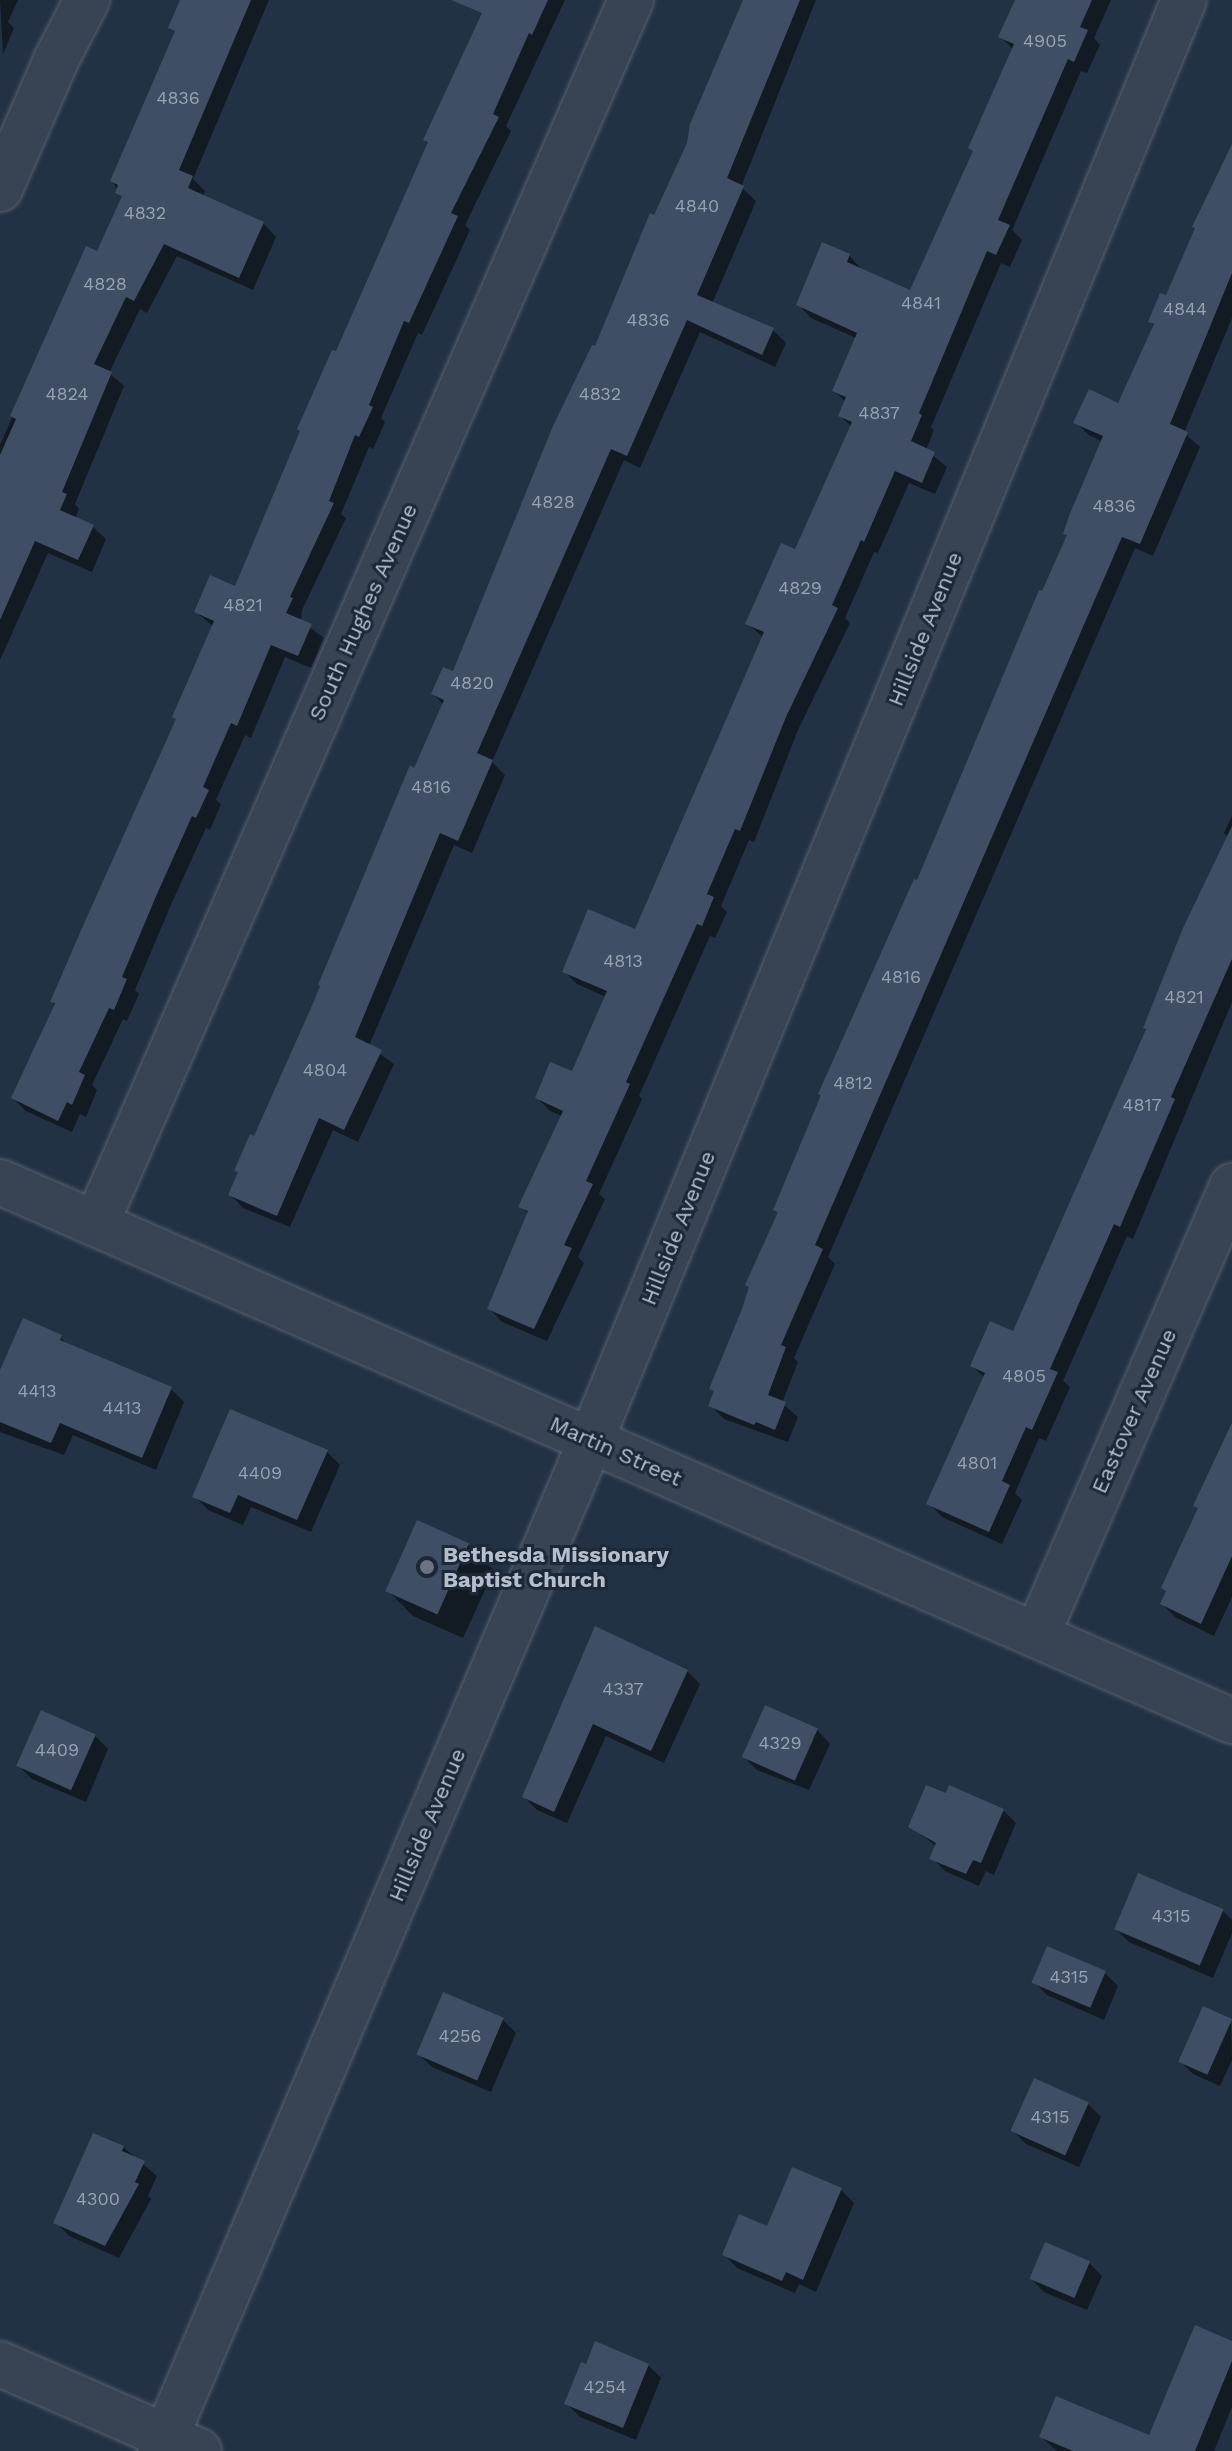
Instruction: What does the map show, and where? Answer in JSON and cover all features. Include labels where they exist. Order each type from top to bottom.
[{"type":"street","points":[[0,189],[56,60],[87,0]]},
{"type":"street","name":"South Hughes Avenue","points":[[96,1224],[631,0]]},
{"type":"street","name":"Hillside Avenue","points":[[175,2446],[1184,0]]},
{"type":"street","name":"Martin Street","points":[[0,1182],[1232,1721]]},
{"type":"street","name":"Eastover Avenue","points":[[1037,1635],[1232,1186]]},
{"type":"street","points":[[0,2364],[175,2446]]},
{"type":"building","points":[[180,0],[251,0],[179,170],[193,176],[188,188],[264,222],[239,278],[164,244],[134,301],[126,297],[94,364],[112,372],[62,492],[67,494],[60,510],[94,525],[78,560],[35,541],[0,620],[0,455],[16,419],[10,416],[86,246],[97,251],[122,196],[115,193],[118,185],[110,181],[175,31],[168,28]]},
{"type":"building","points":[[451,0],[548,0],[532,35],[529,33],[493,114],[499,117],[451,213],[458,216],[409,323],[404,321],[369,405],[373,407],[359,437],[355,435],[329,501],[334,503],[290,597],[293,598],[286,613],[312,624],[298,656],[271,645],[237,726],[231,723],[203,787],[209,790],[196,818],[192,816],[122,977],[127,979],[114,1010],[109,1008],[79,1072],[85,1075],[72,1105],[67,1102],[58,1121],[11,1098],[55,1003],[50,1002],[86,919],[176,719],[172,717],[214,621],[194,612],[210,575],[235,586],[300,431],[297,429],[332,350],[336,351],[428,142],[423,140],[482,13]]},
{"type":"building","points":[[743,0],[800,0],[727,178],[744,186],[697,295],[774,328],[762,355],[687,320],[627,456],[611,449],[477,753],[493,760],[458,841],[440,833],[355,1037],[382,1050],[344,1130],[319,1118],[277,1216],[228,1195],[238,1172],[234,1171],[250,1134],[254,1136],[314,1001],[410,765],[414,768],[444,700],[431,694],[443,667],[453,671],[553,426],[592,345],[595,346],[650,213],[654,215],[687,143],[690,124]]},
{"type":"building","points":[[1015,0],[1092,0],[1080,27],[1088,30],[1074,62],[1068,59],[998,220],[1010,225],[996,255],[987,251],[919,413],[922,415],[911,441],[935,452],[922,483],[895,471],[864,542],[861,540],[832,605],[838,608],[786,717],[740,831],[735,829],[707,894],[714,897],[702,926],[697,924],[626,1082],[630,1084],[586,1181],[593,1184],[564,1245],[572,1248],[534,1329],[487,1309],[528,1211],[518,1207],[563,1111],[535,1098],[550,1062],[572,1071],[607,991],[562,972],[588,909],[635,929],[764,632],[745,624],[781,543],[795,549],[852,422],[838,416],[846,397],[832,391],[857,333],[796,305],[822,242],[850,254],[847,262],[910,290],[973,151],[968,148],[1014,44],[998,37]]},
{"type":"building","points":[[1232,144],[1232,273],[1170,424],[1188,432],[1140,544],[1122,537],[815,1245],[823,1249],[781,1345],[786,1347],[768,1395],[786,1402],[775,1430],[756,1422],[754,1425],[708,1406],[714,1391],[709,1389],[749,1287],[745,1285],[778,1212],[773,1210],[821,1095],[818,1094],[914,879],[917,880],[1039,590],[1042,591],[1067,535],[1063,534],[1069,516],[1103,436],[1073,423],[1089,389],[1118,403],[1154,324],[1148,322],[1160,293],[1166,295],[1195,228],[1192,227]]},
{"type":"building","points":[[1232,826],[1232,959],[1171,1097],[1175,1099],[1120,1227],[1114,1224],[1050,1369],[1058,1372],[1032,1430],[1026,1427],[1002,1481],[1010,1485],[989,1532],[926,1504],[985,1373],[970,1366],[990,1321],[1013,1331],[1146,1029],[1143,1028],[1183,928]]},
{"type":"building","points":[[23,1318],[62,1335],[60,1340],[172,1387],[142,1458],[60,1423],[51,1443],[0,1422],[0,1370]]},
{"type":"building","points":[[230,1409],[328,1450],[297,1520],[238,1495],[230,1513],[192,1497]]},
{"type":"building","points":[[1232,1422],[1232,1556],[1201,1624],[1160,1604],[1166,1591],[1161,1588],[1198,1508],[1193,1506]]},
{"type":"building","name":"Bethesda Missionary Baptist Church","points":[[417,1520],[469,1543],[437,1614],[385,1591]]},
{"type":"building","points":[[595,1626],[688,1670],[651,1751],[593,1724],[554,1812],[522,1797]]},
{"type":"building","points":[[765,1705],[818,1729],[795,1781],[742,1757]]},
{"type":"building","points":[[41,1710],[96,1734],[71,1790],[16,1766]]},
{"type":"building","points":[[926,1785],[946,1793],[949,1785],[1004,1809],[981,1863],[973,1860],[966,1874],[929,1859],[936,1843],[908,1827]]},
{"type":"building","points":[[1138,1873],[1224,1909],[1200,1965],[1114,1929]]},
{"type":"building","points":[[1047,1946],[1106,1971],[1090,2008],[1031,1983]]},
{"type":"building","points":[[443,1992],[504,2018],[477,2080],[416,2055]]},
{"type":"building","points":[[1203,2006],[1232,2019],[1207,2075],[1178,2062]]},
{"type":"building","points":[[1034,2078],[1089,2102],[1065,2155],[1010,2131]]},
{"type":"building","points":[[93,2133],[124,2146],[122,2151],[145,2161],[135,2182],[139,2184],[105,2246],[53,2223]]},
{"type":"building","points":[[792,2167],[842,2188],[803,2280],[786,2272],[782,2281],[722,2255],[739,2214],[767,2226]]},
{"type":"building","points":[[1045,2242],[1090,2261],[1074,2298],[1029,2279]]},
{"type":"building","points":[[1195,2325],[1232,2341],[1232,2361],[1195,2451],[1073,2451],[1039,2437],[1056,2396],[1149,2435]]},
{"type":"building","points":[[595,2341],[649,2364],[623,2428],[564,2404],[581,2362],[586,2364]]},
{"type":"place","name":"Bethesda Missionary Baptist Church","points":[[427,1567]]}]
